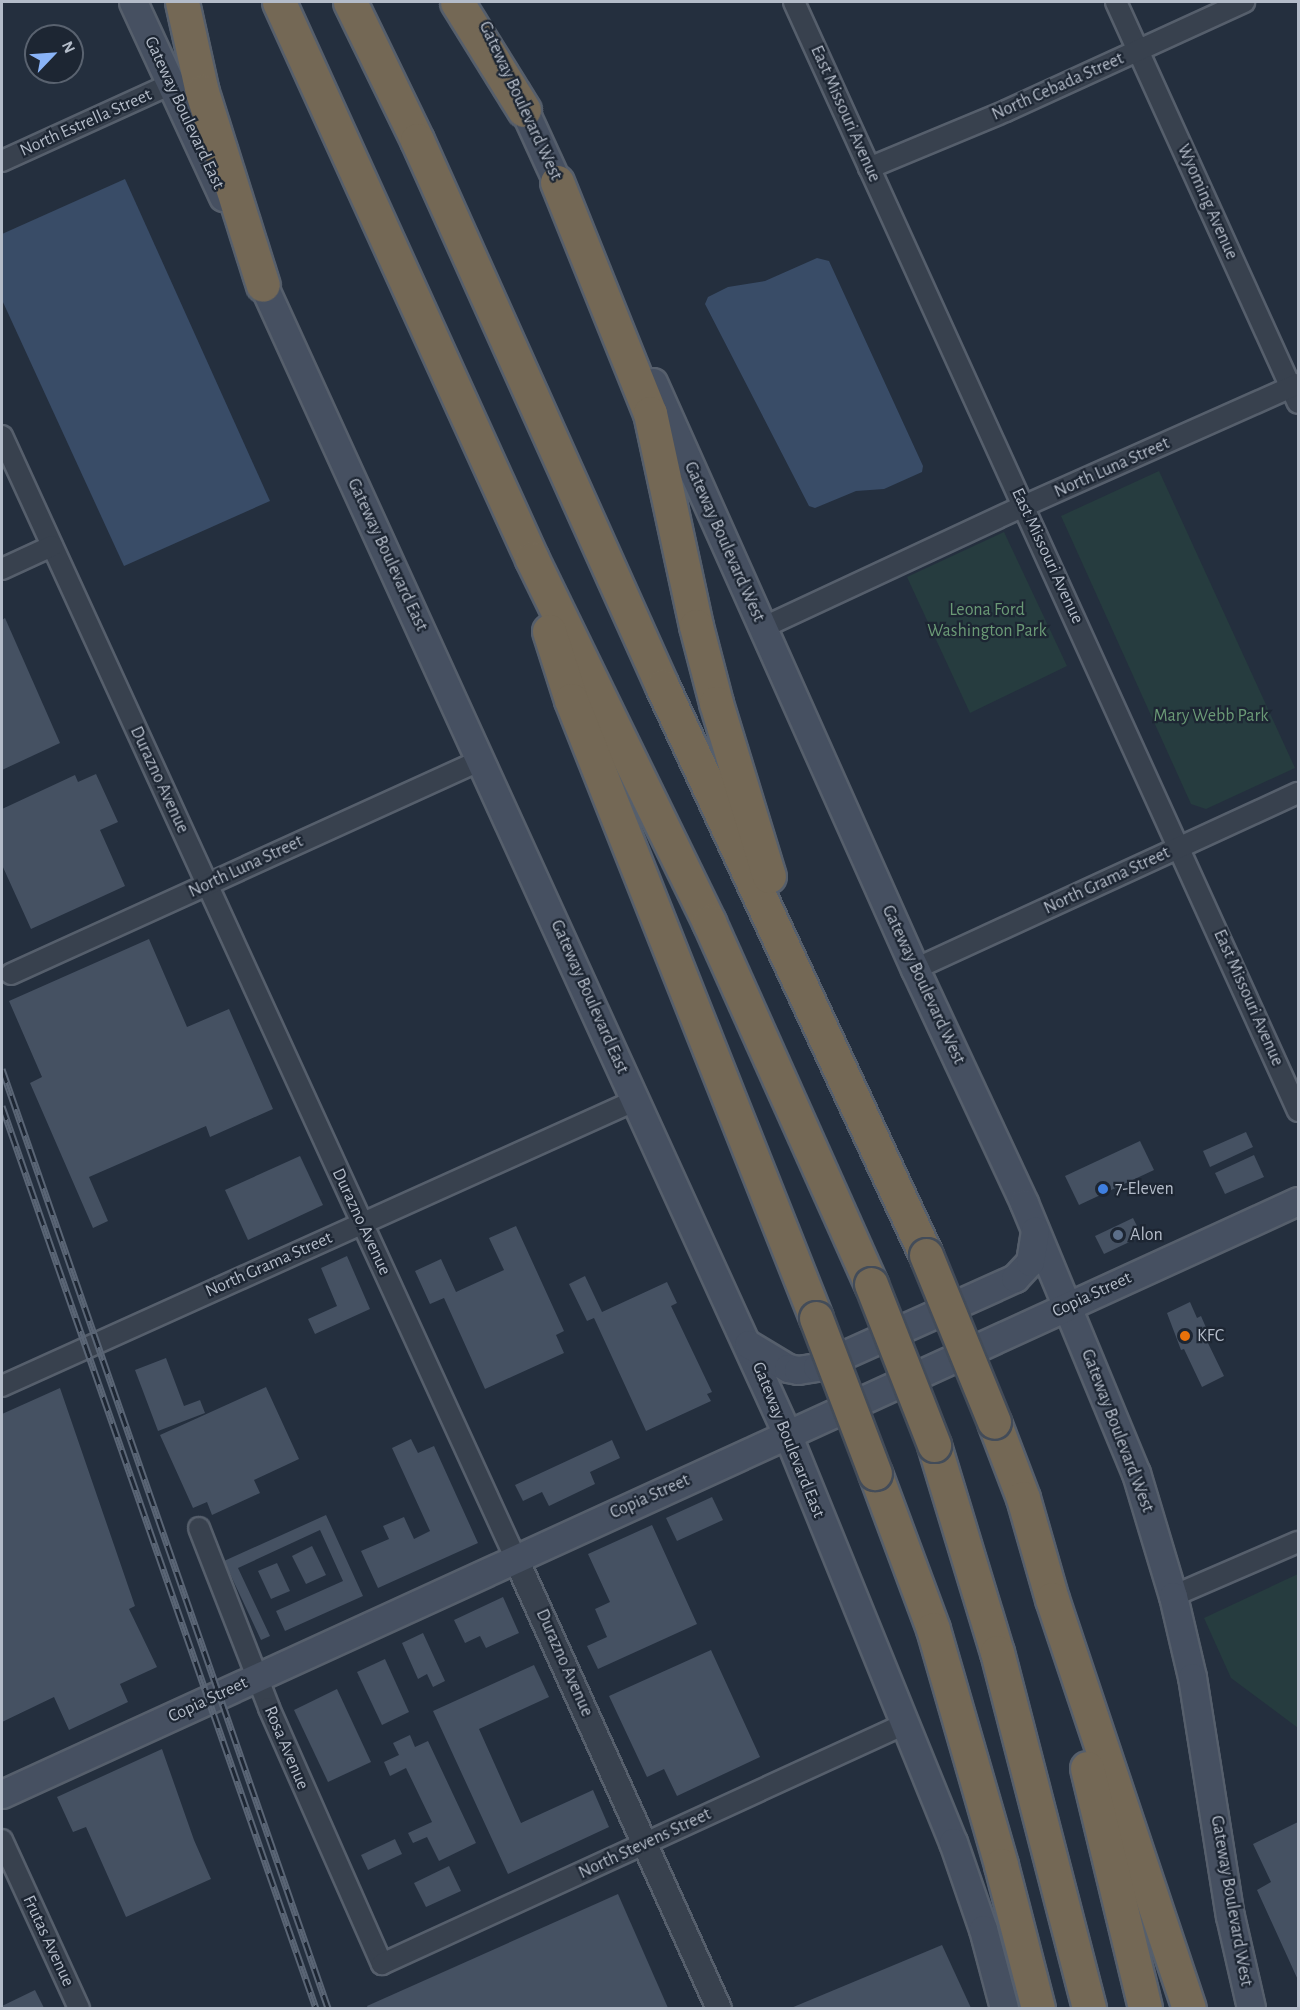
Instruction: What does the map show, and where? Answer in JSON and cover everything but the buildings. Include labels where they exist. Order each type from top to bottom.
[{"type":"highway","points":[[182,2],[202,92],[263,285]]},
{"type":"highway","points":[[279,2],[532,559],[709,922],[870,1284],[934,1444],[997,1652],[1089,2008]]},
{"type":"highway","points":[[350,2],[417,140],[667,697],[926,1255],[1023,1498],[1052,1599],[1189,2008]]},
{"type":"highway","points":[[457,2],[524,111]]},
{"type":"highway","points":[[557,182],[644,393],[716,703],[763,859],[828,1044]]},
{"type":"highway","points":[[532,559],[547,627],[571,700],[905,1549],[949,1684],[1001,1865],[1038,2008]]},
{"type":"highway","points":[[1052,1599],[1085,1759],[1145,2008]]},
{"type":"main road","name":"Gateway Boulevard East","points":[[133,2],[748,1344],[788,1436],[906,1723],[973,1896],[1004,2008]]},
{"type":"main road","name":"Gateway Boulevard West","points":[[474,2],[605,286],[634,341],[915,969],[1035,1230],[1136,1473],[1173,1596],[1192,1677],[1237,1957],[1251,2008]]},
{"type":"main road","name":"Copia Street","points":[[2,1794],[1299,1201]]},
{"type":"main road","points":[[748,1344],[788,1368],[798,1371],[817,1367],[1015,1278],[1030,1262],[1035,1230]]},
{"type":"street","name":"East Missouri Avenue","points":[[794,2],[1299,1111]]},
{"type":"street","name":"Wyoming Avenue","points":[[1116,2],[1296,392]]},
{"type":"street","name":"North Cebada Street","points":[[869,168],[1006,111],[1244,2]]},
{"type":"street","name":"North Estrella Street","points":[[2,161],[171,84]]},
{"type":"street","name":"North Luna Street","points":[[762,628],[1024,506],[1296,392]]},
{"type":"street","name":"Durazno Avenue","points":[[2,436],[646,1844],[718,2008]]},
{"type":"street","points":[[2,569],[52,546]]},
{"type":"street","name":"North Luna Street","points":[[11,974],[481,760]]},
{"type":"street","name":"North Grama Street","points":[[915,969],[1299,793]]},
{"type":"street","name":"North Grama Street","points":[[2,1386],[636,1100]]},
{"type":"street","name":"Rosa Avenue","points":[[200,1528],[257,1677],[316,1820],[382,1964]]},
{"type":"street","points":[[1173,1596],[1299,1542]]},
{"type":"street","name":"North Stevens Street","points":[[382,1964],[906,1723]]},
{"type":"street","name":"Frutas Avenue","points":[[2,1840],[79,2008]]},
{"type":"green space","name":"Mary Webb Park","points":[[1159,471],[1295,768],[1206,809],[1191,804],[1061,516]]},
{"type":"green space","name":"Leona Ford Washington Park","points":[[1004,532],[1067,666],[970,713],[907,577]]},
{"type":"green space","points":[[1298,1574],[1298,1728],[1231,1678],[1204,1618]]},
{"type":"water","points":[[125,179],[270,501],[124,566],[2,300],[2,234]]},
{"type":"water","points":[[817,258],[829,261],[923,466],[922,472],[884,489],[856,491],[815,508],[809,506],[705,304],[708,297],[728,287],[765,281]]},
{"type":"railway","points":[[2,1069],[328,2008]]},
{"type":"railway","points":[[2,1106],[316,2008]]},
{"type":"place","name":"7-Eleven","points":[[1103,1189]]},
{"type":"place","name":"Alon","points":[[1118,1235]]},
{"type":"place","name":"KFC","points":[[1185,1336]]}]
